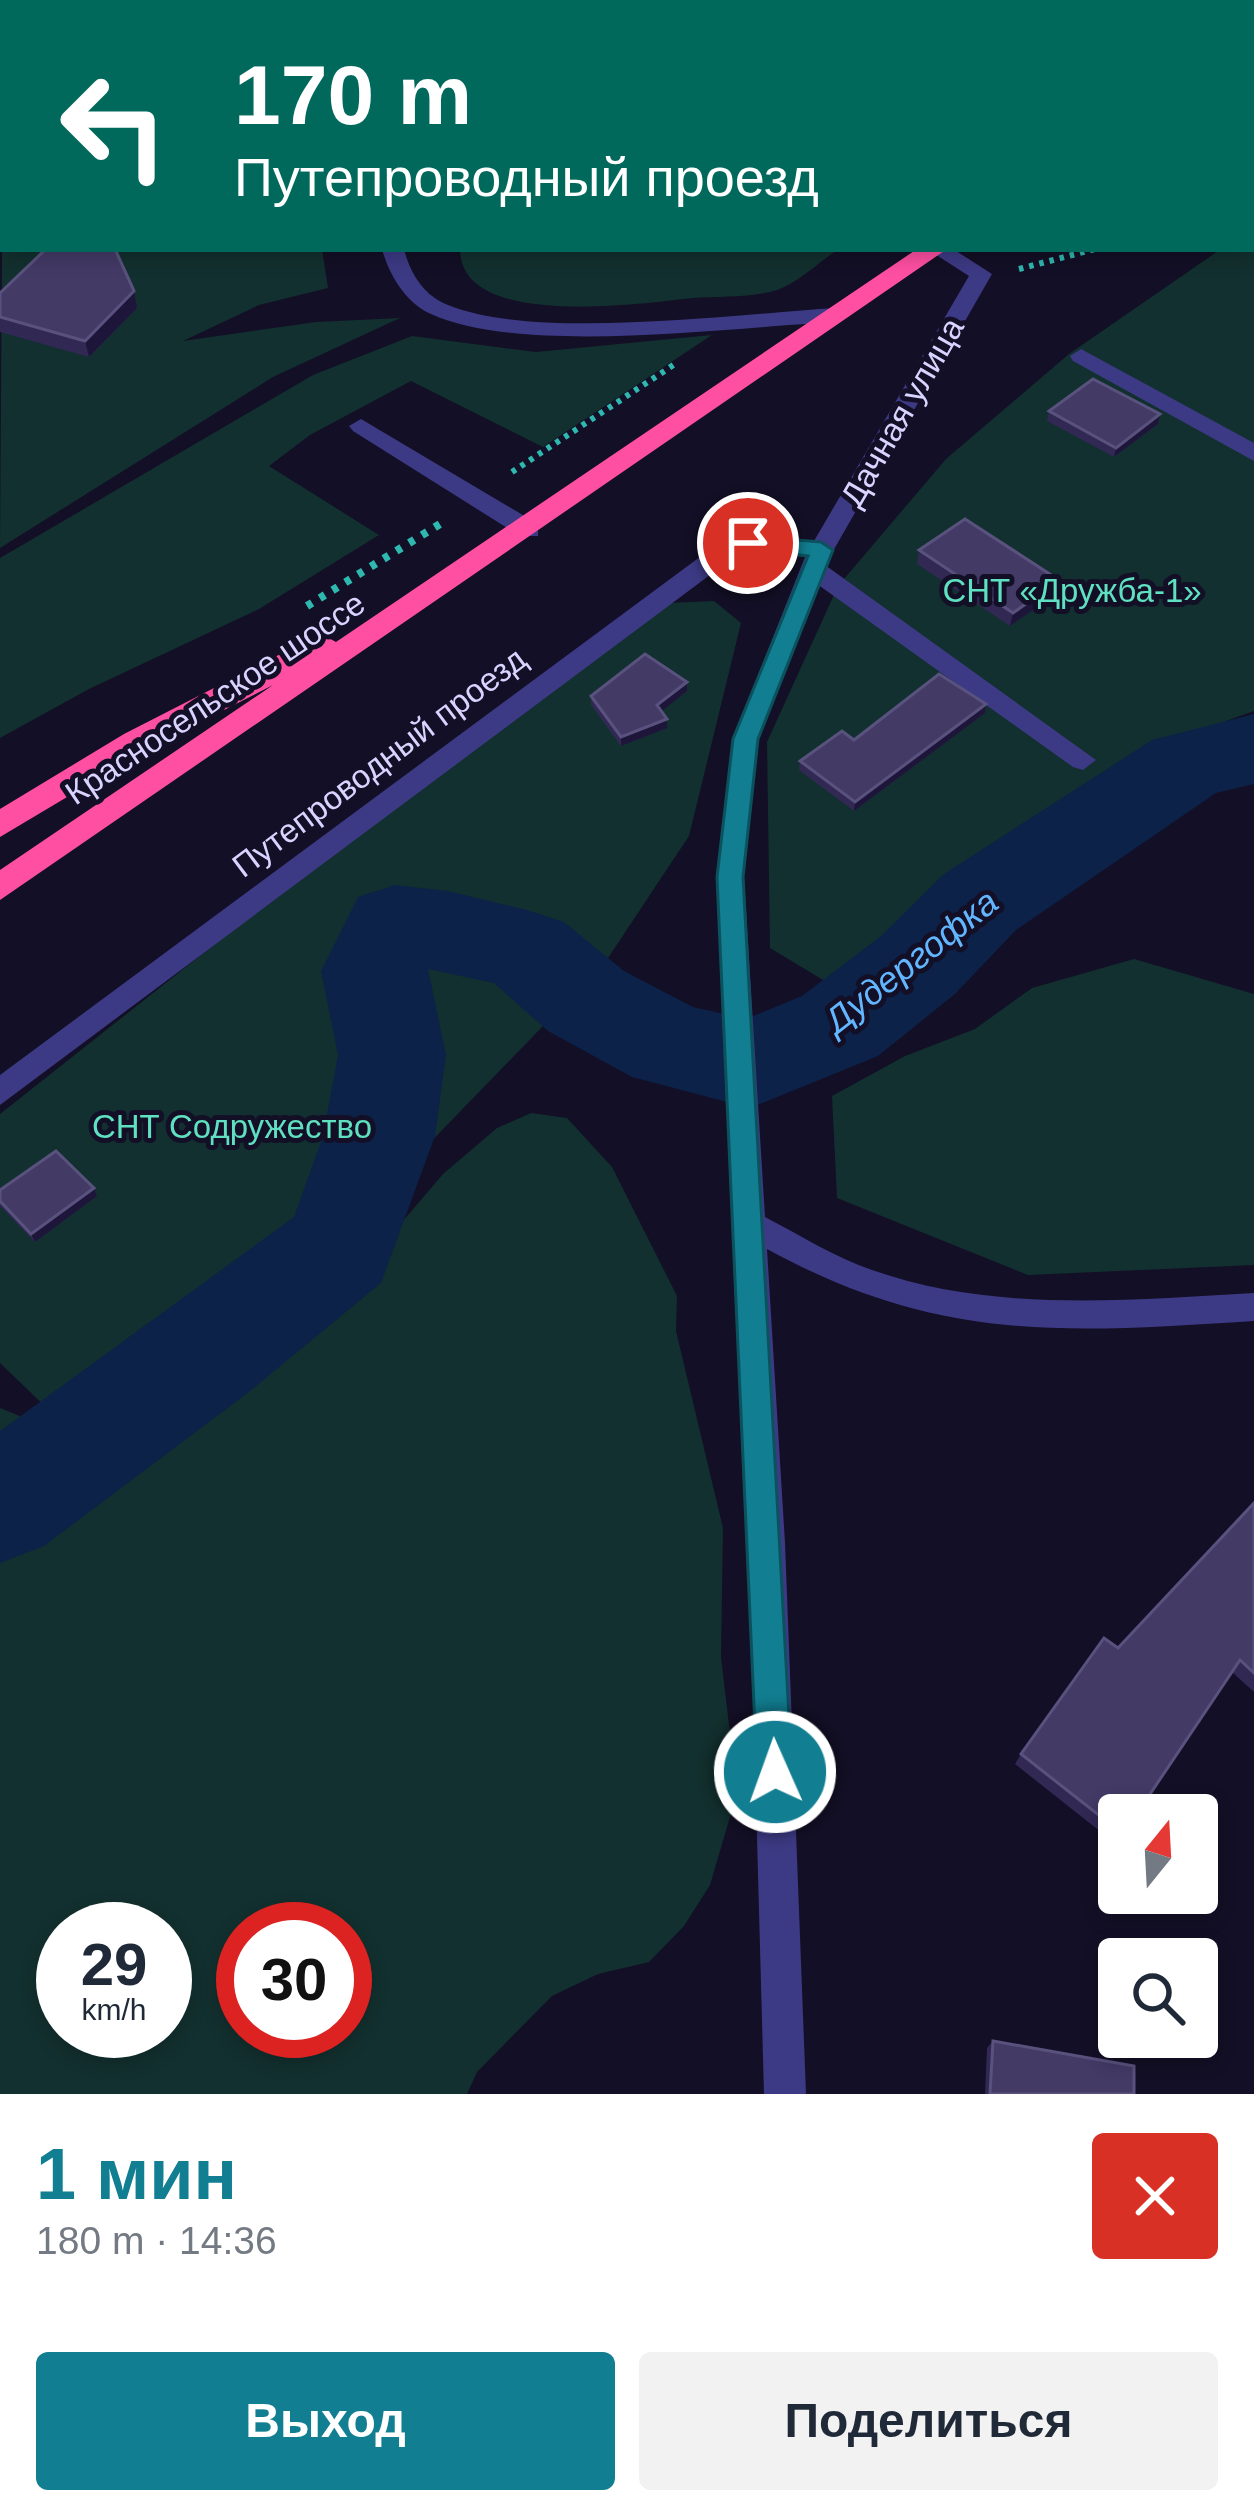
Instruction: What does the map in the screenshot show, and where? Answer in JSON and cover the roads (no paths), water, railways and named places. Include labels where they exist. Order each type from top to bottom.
[{"type":"highway","name":"Красносельское шоссе","points":[[0,886],[471,570],[931,252]]},
{"type":"highway","name":"Красносельское шоссе","points":[[0,825],[135,742],[471,570]]},
{"type":"street","points":[[394,252],[396,271],[438,310],[513,326],[836,315]]},
{"type":"street","name":"Дачная улица","points":[[785,2094],[767,1543],[730,877],[746,739],[816,558],[981,274],[941,252]]},
{"type":"street","points":[[1081,356],[1254,454]]},
{"type":"street","points":[[361,426],[529,530]]},
{"type":"street","name":"Путепроводный проезд","points":[[0,1092],[703,566],[748,543],[816,558]]},
{"type":"street","points":[[816,558],[1083,760]]},
{"type":"street","points":[[750,1225],[866,1283],[968,1308],[1094,1316],[1254,1306]]},
{"type":"waterway","name":"Дудергофка","points":[[0,1504],[207,1354],[340,1248],[379,1136],[392,1055],[374,971],[395,925],[448,931],[527,951],[586,1001],[670,1046],[750,1064],[840,1026],[918,965],[980,902],[1186,765],[1254,749]]},
{"type":"park label","name":"СНТ «Дружба-1»","points":[[1072,590]]},
{"type":"park label","name":"СНТ Содружество","points":[[232,1126]]}]
